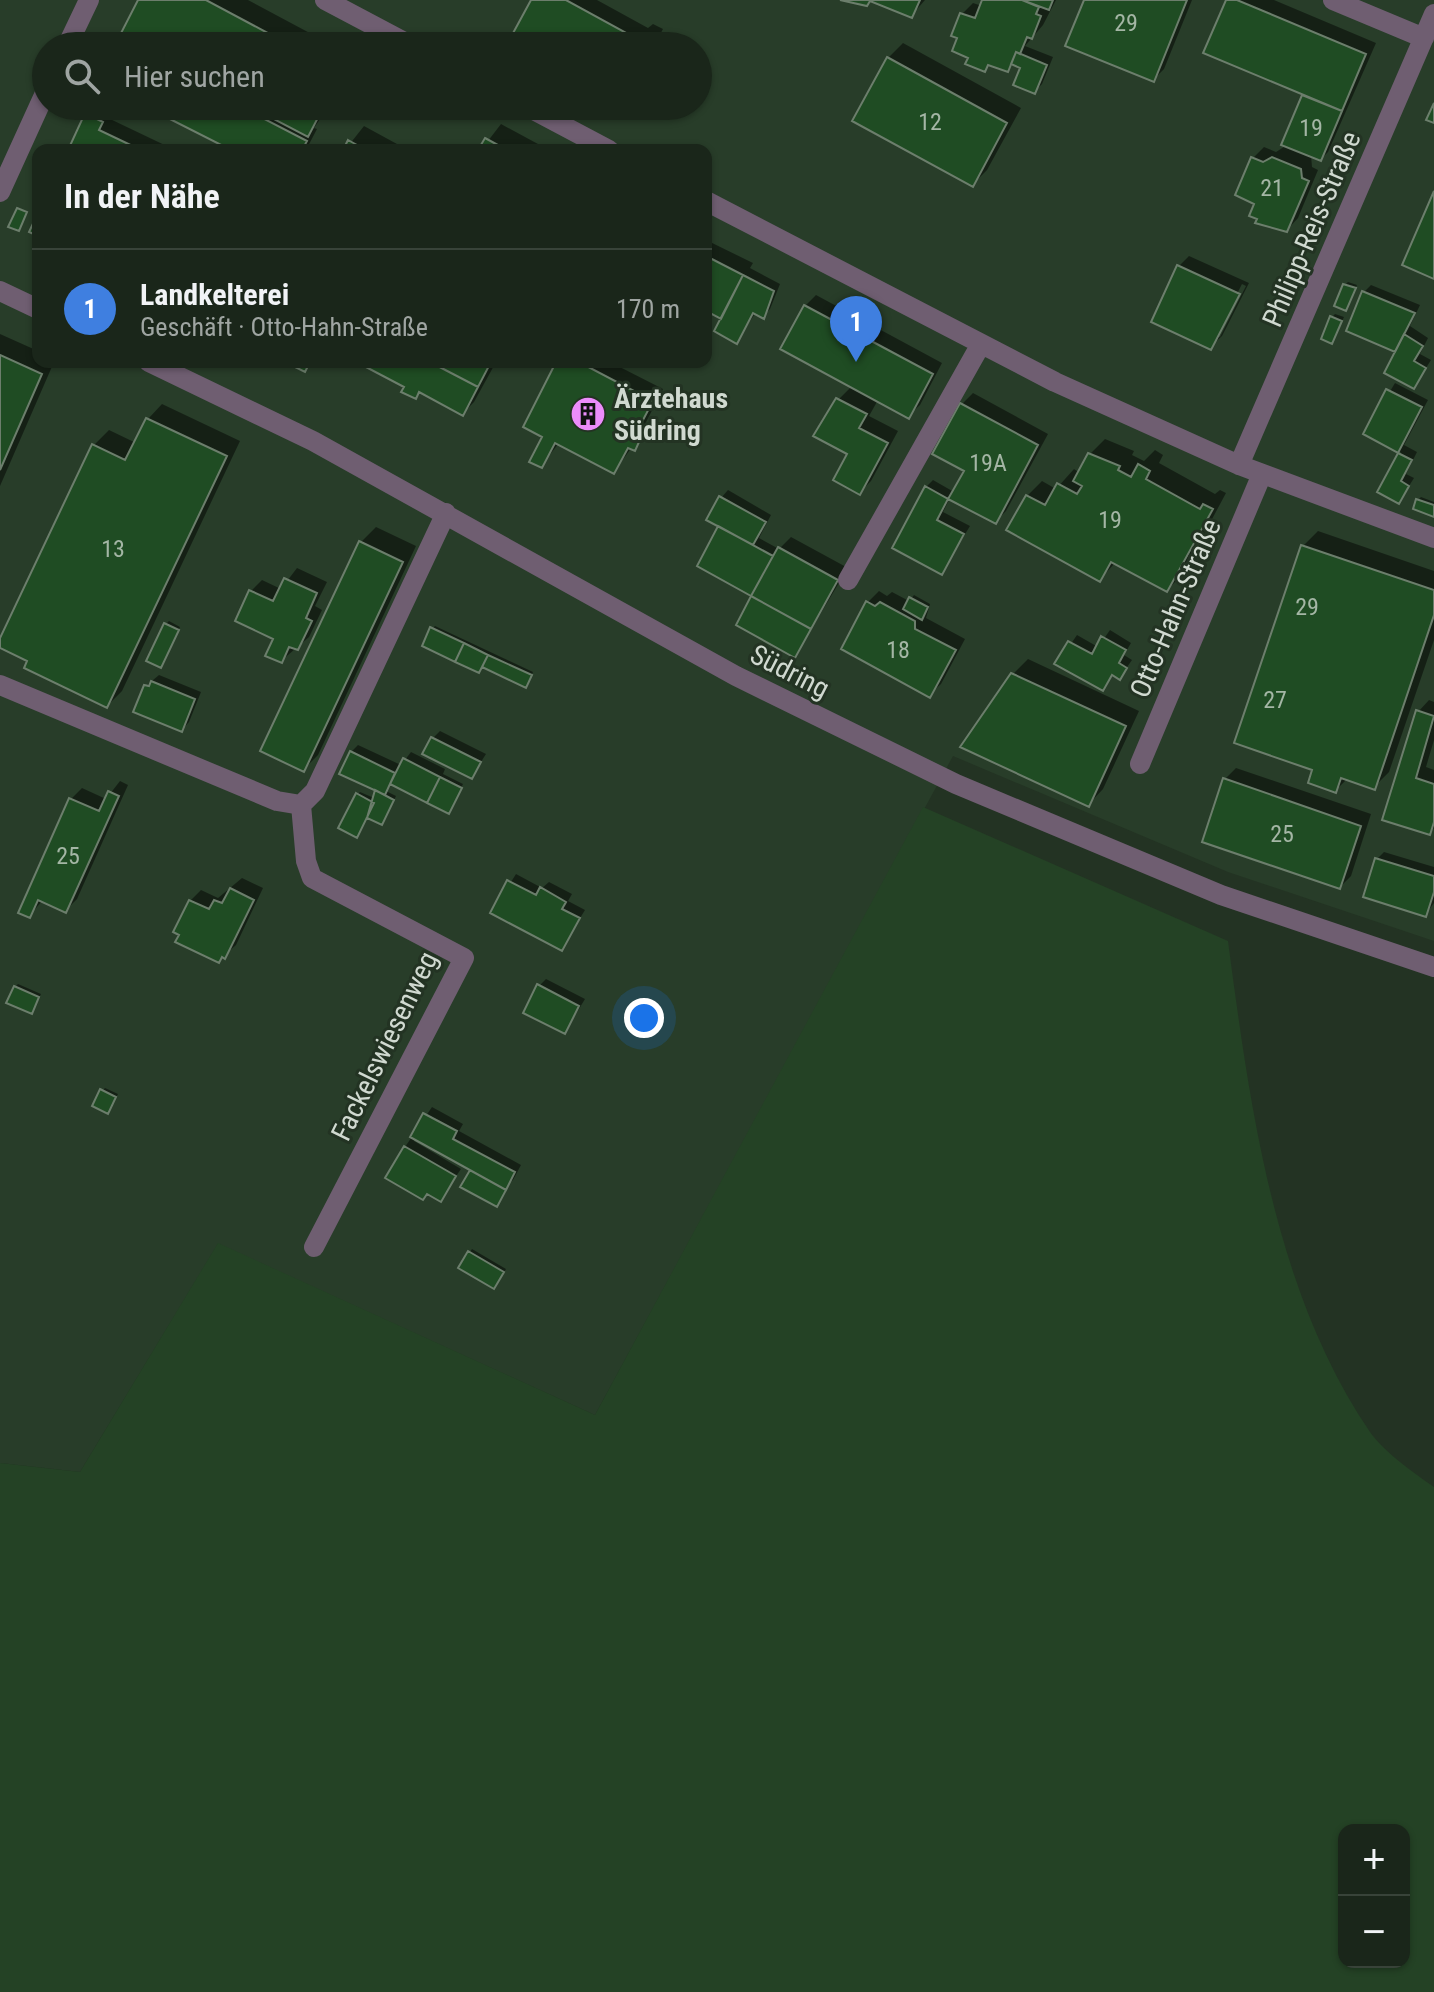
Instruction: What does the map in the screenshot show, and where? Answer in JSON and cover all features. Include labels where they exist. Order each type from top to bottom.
[{"type":"street","points":[[74,32],[89,0]]},
{"type":"street","points":[[325,0],[386,32]]},
{"type":"street","points":[[1333,0],[1424,38]]},
{"type":"street","name":"Philipp-Reis-Straße","points":[[1239,465],[1434,14]]},
{"type":"street","points":[[0,192],[33,120]]},
{"type":"street","points":[[552,120],[598,144]]},
{"type":"street","points":[[712,204],[1055,382],[1239,465],[1434,538]]},
{"type":"street","points":[[0,291],[32,306]]},
{"type":"street","points":[[848,580],[981,344]]},
{"type":"street","name":"Südring","points":[[161,368],[313,441],[736,676],[956,784],[1221,895],[1306,927],[1434,967]]},
{"type":"street","name":"Otto-Hahn-Straße","points":[[1140,764],[1262,474]]},
{"type":"street","points":[[0,685],[277,801],[301,805],[315,791],[446,513]]},
{"type":"street","name":"Fackelswiesenweg","points":[[301,805],[306,861],[312,878],[464,958],[314,1247]]},
{"type":"shaded area","points":[[0,0],[1434,0],[1434,941],[1228,872],[953,756],[595,1415],[218,1244],[80,1472],[0,1463]]},
{"type":"shaded area","points":[[923,807],[1228,941],[1257,1132],[1271,1196],[1310,1319],[1337,1377],[1370,1432],[1391,1454],[1434,1487],[1434,1992],[0,1992],[0,1463],[80,1472],[218,1243],[595,1415]]},
{"type":"building","points":[[138,0],[206,0],[266,32],[122,32]]},
{"type":"building","points":[[531,0],[566,0],[624,32],[514,32]]},
{"type":"building","points":[[840,0],[920,0],[912,18],[870,1],[867,6]]},
{"type":"building","points":[[982,0],[1022,0],[1039,7],[1036,14],[1041,16],[1032,39],[1027,37],[1020,54],[1016,52],[1008,72],[988,65],[985,72],[965,64],[968,58],[952,51],[957,38],[951,36],[960,13],[975,18]]},
{"type":"building","points":[[1022,0],[1053,0],[1049,10]]},
{"type":"building","points":[[1084,0],[1187,0],[1154,82],[1065,46]]},
{"type":"building","points":[[1226,0],[1237,0],[1366,54],[1342,111],[1203,53]]},
{"type":"building","points":[[1016,52],[1047,65],[1035,94],[1013,85],[1020,68],[1011,64]]},
{"type":"building","points":[[887,57],[1007,123],[973,187],[852,121]]},
{"type":"building","points":[[1302,95],[1342,111],[1321,161],[1281,145]]},
{"type":"building","points":[[1434,103],[1434,123],[1426,120]]},
{"type":"building","points":[[82,120],[99,120],[103,122],[99,130],[128,144],[71,144]]},
{"type":"building","points":[[172,120],[266,120],[307,141],[305,144],[219,144]]},
{"type":"building","points":[[276,120],[317,120],[308,137]]},
{"type":"building","points":[[485,138],[496,144],[482,144]]},
{"type":"building","points":[[1251,157],[1263,162],[1272,157],[1301,169],[1302,178],[1309,181],[1287,232],[1255,223],[1257,219],[1249,216],[1254,204],[1235,195]]},
{"type":"building","points":[[1434,191],[1434,279],[1402,265]]},
{"type":"building","points":[[17,208],[27,212],[19,231],[8,227]]},
{"type":"building","points":[[712,259],[743,275],[721,319],[712,314]]},
{"type":"building","points":[[1177,265],[1240,294],[1211,350],[1151,322]]},
{"type":"building","points":[[743,275],[774,291],[764,319],[753,313],[737,344],[714,331]]},
{"type":"building","points":[[1343,284],[1356,288],[1346,311],[1334,306]]},
{"type":"building","points":[[1362,291],[1415,313],[1395,352],[1346,331]]},
{"type":"building","points":[[804,305],[933,374],[909,419],[780,349]]},
{"type":"building","points":[[1330,316],[1342,321],[1332,344],[1321,339]]},
{"type":"building","points":[[1404,334],[1423,346],[1414,361],[1426,368],[1414,389],[1384,373]]},
{"type":"building","points":[[0,355],[42,374],[0,470]]},
{"type":"building","points":[[368,368],[442,368],[478,387],[463,416],[419,392],[416,399],[401,392],[404,387]]},
{"type":"building","points":[[442,368],[488,368],[478,387]]},
{"type":"building","name":"Ärztehaus Südring","points":[[553,368],[590,368],[653,401],[633,439],[639,442],[635,451],[628,448],[614,474],[555,443],[542,468],[529,462],[542,437],[523,427]]},
{"type":"building","points":[[1386,389],[1422,407],[1398,453],[1363,434]]},
{"type":"building","points":[[836,398],[867,414],[859,428],[888,443],[860,495],[833,480],[847,454],[813,436]]},
{"type":"building","points":[[960,403],[1038,445],[996,524],[948,499],[964,471],[932,454]]},
{"type":"building","points":[[146,418],[227,456],[107,708],[24,668],[27,661],[0,648],[0,638],[92,444],[125,460]]},
{"type":"building","points":[[1088,453],[1120,466],[1118,470],[1131,477],[1138,464],[1150,471],[1146,479],[1200,509],[1203,504],[1213,509],[1167,592],[1111,562],[1100,582],[1006,530],[1026,495],[1045,505],[1057,483],[1077,494],[1082,486],[1073,481]]},
{"type":"building","points":[[1398,453],[1412,460],[1401,481],[1409,486],[1399,504],[1377,492]]},
{"type":"building","points":[[925,486],[948,499],[937,520],[964,534],[942,575],[892,548]]},
{"type":"building","points":[[719,496],[766,522],[753,545],[706,520]]},
{"type":"building","points":[[1416,499],[1434,505],[1434,517],[1413,509]]},
{"type":"building","points":[[718,526],[773,556],[751,596],[697,566]]},
{"type":"building","points":[[359,541],[403,562],[304,772],[260,751]]},
{"type":"building","points":[[1301,545],[1434,590],[1434,615],[1375,790],[1341,778],[1336,793],[1308,783],[1312,770],[1234,743]]},
{"type":"building","points":[[778,547],[838,580],[811,629],[751,596]]},
{"type":"building","points":[[284,578],[317,593],[306,618],[312,621],[298,650],[289,647],[282,663],[265,656],[273,639],[235,621],[249,590],[273,601]]},
{"type":"building","points":[[751,596],[811,629],[795,658],[736,625]]},
{"type":"building","points":[[909,597],[928,607],[922,620],[903,609]]},
{"type":"building","points":[[866,601],[875,606],[880,602],[915,621],[915,629],[956,650],[930,698],[841,649]]},
{"type":"building","points":[[164,623],[179,630],[161,668],[146,661]]},
{"type":"building","points":[[430,627],[464,643],[455,662],[422,646]]},
{"type":"building","points":[[1101,636],[1126,650],[1119,663],[1127,668],[1120,680],[1112,675],[1103,691],[1054,664],[1068,641],[1092,654]]},
{"type":"building","points":[[464,643],[488,655],[479,673],[455,662]]},
{"type":"building","points":[[488,655],[532,675],[526,688],[482,667]]},
{"type":"building","points":[[1011,673],[1126,726],[1089,807],[960,747]]},
{"type":"building","points":[[151,681],[195,699],[182,732],[133,712],[144,685],[149,686]]},
{"type":"building","points":[[1416,710],[1434,716],[1416,778],[1434,784],[1434,822],[1430,835],[1382,820]]},
{"type":"building","points":[[431,737],[481,762],[472,779],[422,754]]},
{"type":"building","points":[[350,751],[395,773],[385,795],[339,774]]},
{"type":"building","points":[[403,758],[440,777],[427,803],[390,784]]},
{"type":"building","points":[[440,777],[462,788],[449,814],[427,803]]},
{"type":"building","points":[[1223,778],[1361,826],[1340,889],[1202,842]]},
{"type":"building","points":[[375,790],[394,800],[382,825],[367,818]]},
{"type":"building","points":[[108,791],[119,796],[66,913],[38,900],[30,918],[18,913],[69,798],[99,811]]},
{"type":"building","points":[[356,793],[374,803],[357,838],[338,828]]},
{"type":"building","points":[[1375,858],[1434,876],[1434,892],[1426,917],[1363,897]]},
{"type":"building","points":[[507,880],[536,895],[540,887],[566,902],[562,909],[580,918],[562,951],[490,913]]},
{"type":"building","points":[[230,888],[254,900],[225,959],[222,957],[219,963],[175,942],[179,935],[173,932],[189,900],[209,909],[214,900],[222,903]]},
{"type":"building","points":[[537,984],[579,1006],[565,1034],[523,1013]]},
{"type":"building","points":[[14,986],[39,997],[32,1014],[6,1003]]},
{"type":"building","points":[[100,1089],[116,1097],[108,1114],[92,1106]]},
{"type":"building","points":[[423,1113],[457,1131],[453,1139],[515,1172],[506,1190],[410,1137]]},
{"type":"building","points":[[404,1146],[456,1176],[441,1202],[427,1194],[423,1200],[385,1178]]},
{"type":"building","points":[[470,1170],[506,1190],[497,1207],[460,1187]]},
{"type":"building","points":[[468,1251],[504,1272],[494,1289],[458,1268]]},
{"type":"place","name":"Landkelterei","points":[[856,362]]},
{"type":"place","name":"Ärztehaus Südring","points":[[588,414]]}]
